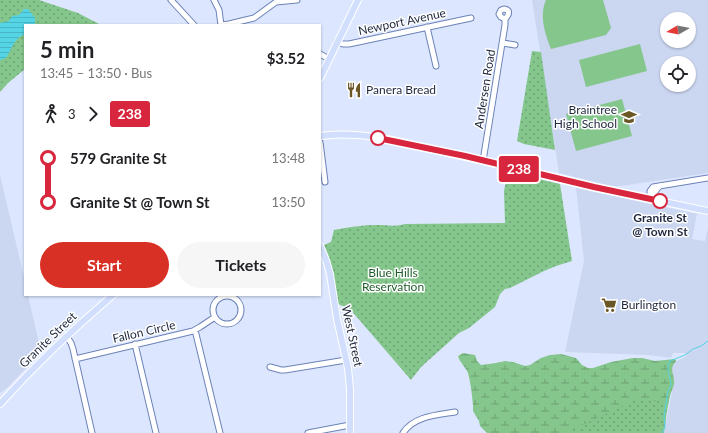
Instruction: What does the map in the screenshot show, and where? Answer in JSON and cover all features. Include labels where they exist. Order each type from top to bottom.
[{"type":"main road","points":[[321,76],[358,0]]},
{"type":"main road","points":[[321,136],[342,134],[364,135],[397,141],[594,187],[708,211]]},
{"type":"main road","name":"West Street","points":[[321,248],[330,274],[337,322],[346,360],[350,387],[350,433]]},
{"type":"main road","name":"Granite Street","points":[[0,404],[35,367],[112,296]]},
{"type":"street","points":[[171,0],[193,24]]},
{"type":"street","points":[[214,0],[219,10],[221,24]]},
{"type":"street","points":[[229,24],[254,18],[276,2],[297,0]]},
{"type":"street","name":"Newport Avenue","points":[[337,42],[349,44],[471,18]]},
{"type":"street","name":"Andersen Road","points":[[483,161],[506,25],[505,19]]},
{"type":"street","points":[[427,27],[436,66]]},
{"type":"street","points":[[503,42],[515,44]]},
{"type":"street","points":[[321,55],[329,59]]},
{"type":"street","points":[[321,150],[325,182]]},
{"type":"street","points":[[650,199],[650,189],[653,187],[708,178]]},
{"type":"street","points":[[230,296],[239,303],[240,315],[233,322],[228,324],[222,323],[215,317],[213,306],[221,297],[230,296]]},
{"type":"street","name":"Fallon Circle","points":[[75,359],[195,330],[215,317]]},
{"type":"street","points":[[195,330],[220,433]]},
{"type":"street","points":[[67,337],[72,346],[92,433]]},
{"type":"street","points":[[135,344],[156,433]]},
{"type":"street","points":[[270,367],[280,370],[287,370],[346,360]]},
{"type":"street","points":[[403,433],[408,426],[417,420],[455,412]]},
{"type":"street","points":[[308,433],[350,424]]},
{"type":"shaded area","name":"Braintree High School","points":[[532,0],[708,0],[708,173],[621,186],[611,186],[559,173]]},
{"type":"shaded area","points":[[0,175],[24,277],[24,296],[28,296],[41,352],[8,387],[0,393]]},
{"type":"shaded area","points":[[576,188],[697,214],[692,239],[705,241],[708,228],[708,433],[664,433],[673,387],[671,364],[687,356],[685,353],[673,353],[671,358],[649,355],[565,352],[584,261]]},
{"type":"green space","points":[[0,0],[39,0],[78,13],[99,24],[24,24],[24,70],[0,92]]},
{"type":"green space","points":[[546,0],[603,0],[611,28],[606,35],[551,49],[545,31],[543,18]]},
{"type":"green space","points":[[640,44],[647,71],[586,87],[579,60]]},
{"type":"green space","points":[[532,51],[541,52],[555,150],[524,144],[517,141]]},
{"type":"green space","points":[[622,99],[632,136],[576,151],[566,114]]},
{"type":"green space","name":"Blue Hills Reservation","points":[[508,172],[560,184],[572,261],[544,271],[505,289],[500,294],[495,307],[469,328],[459,333],[421,367],[411,380],[350,309],[338,304],[331,266],[324,245],[331,242],[334,230],[356,226],[505,223],[504,191]]},
{"type":"green space","points":[[463,353],[475,355],[477,361],[481,365],[505,361],[525,366],[550,355],[561,354],[576,358],[582,365],[588,368],[633,358],[642,358],[655,361],[675,359],[676,361],[672,367],[674,384],[669,399],[664,433],[487,433],[480,426],[479,421],[473,411],[468,373],[458,356]]},
{"type":"green space","points":[[640,398],[667,403],[661,433],[565,433]]},
{"type":"water","points":[[24,9],[28,9],[35,18],[35,24],[24,24],[24,34],[15,41],[6,58],[0,60],[0,23],[9,21],[12,16],[19,15]]},
{"type":"waterway","points":[[662,433],[665,427],[664,416],[668,391],[671,385],[668,370],[670,361],[685,355],[708,341]]},
{"type":"bus line","name":"238","points":[[378,138],[465,156],[660,201]]},
{"type":"place","name":"Panera Bread","points":[[354,90]]},
{"type":"place","name":"Braintree High School","points":[[629,117]]},
{"type":"place","name":"Granite St @ Town St","points":[[660,201]]},
{"type":"place","name":"Burlington","points":[[609,305]]}]
